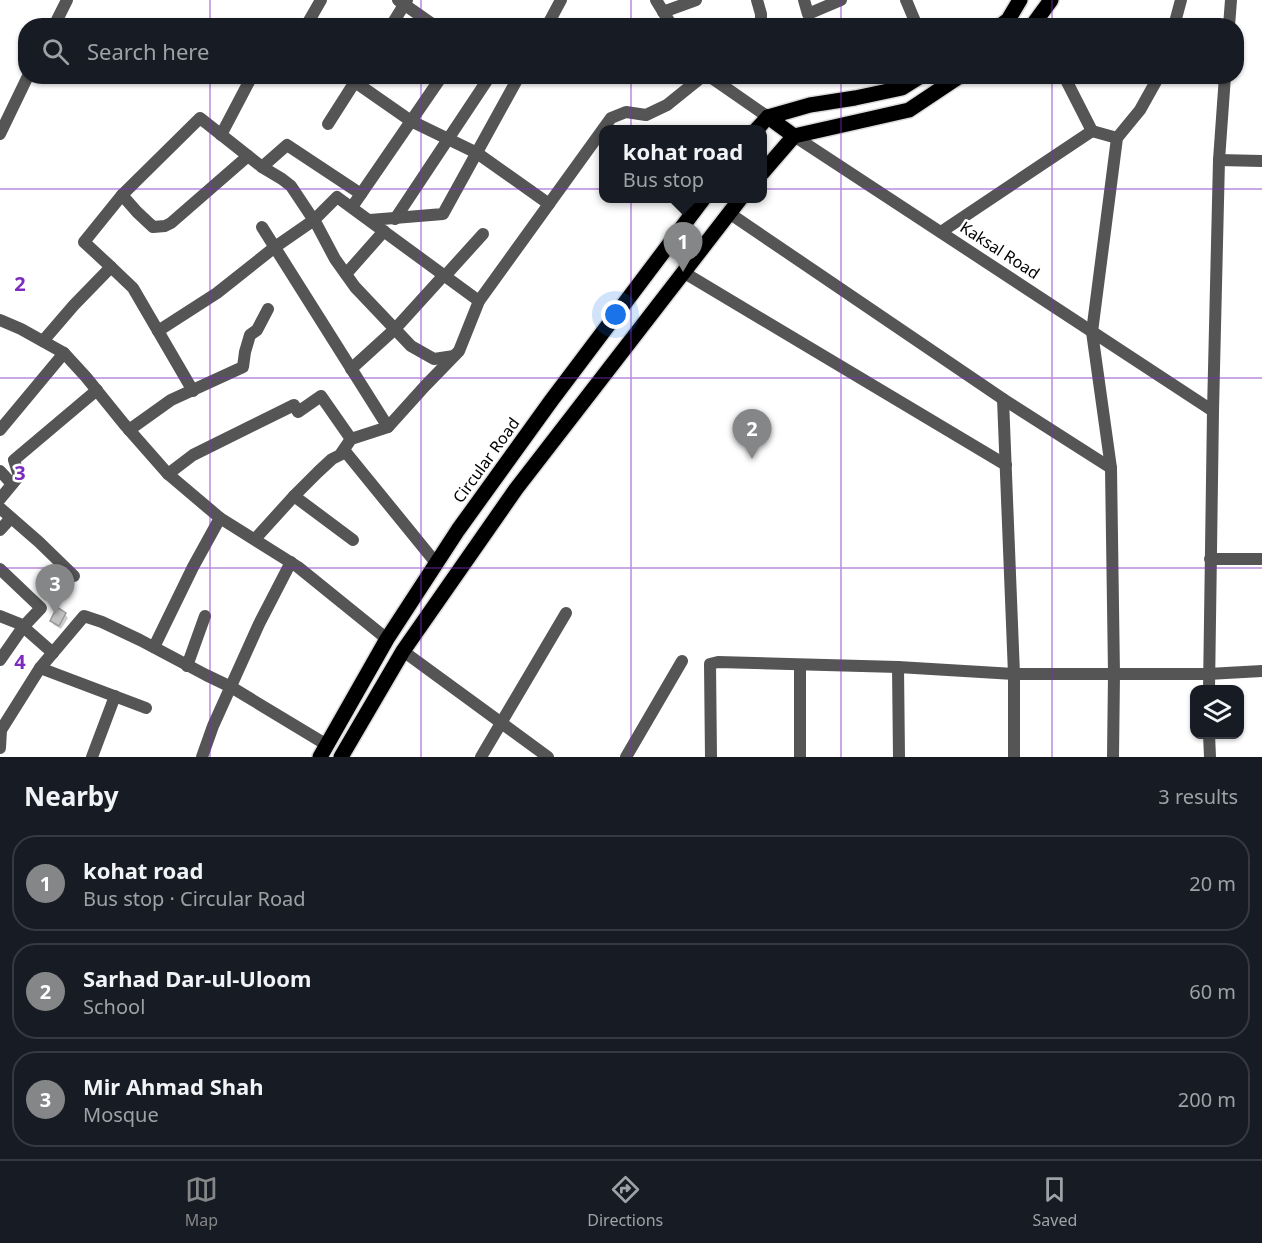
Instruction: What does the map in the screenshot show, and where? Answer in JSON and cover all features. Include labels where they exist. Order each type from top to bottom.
[{"type":"main road","points":[[1011,18],[1020,0]]},
{"type":"main road","points":[[1038,18],[1051,0]]},
{"type":"main road","points":[[760,125],[768,117],[810,105],[902,88],[908,84]]},
{"type":"main road","points":[[767,167],[794,136],[909,110],[948,84]]},
{"type":"main road","name":"Kaksal Road","points":[[768,117],[794,136]]},
{"type":"main road","name":"Circular Road","points":[[324,751],[387,639],[458,530],[551,401],[700,203]]},
{"type":"main road","points":[[341,757],[403,651],[516,489],[737,203]]},
{"type":"main road","points":[[387,639],[403,651]]},
{"type":"street","points":[[58,18],[67,0]]},
{"type":"street","points":[[311,18],[321,0]]},
{"type":"street","points":[[656,0],[667,18]]},
{"type":"street","points":[[663,12],[696,0]]},
{"type":"street","points":[[757,0],[761,18]]},
{"type":"street","points":[[804,0],[808,14],[841,0]]},
{"type":"street","points":[[906,0],[914,18]]},
{"type":"street","points":[[1176,18],[1181,0]]},
{"type":"street","points":[[1230,18],[1231,0]]},
{"type":"street","points":[[551,18],[560,1]]},
{"type":"street","points":[[395,18],[403,2],[424,18]]},
{"type":"street","points":[[0,134],[24,84]]},
{"type":"street","points":[[221,135],[248,84]]},
{"type":"street","points":[[328,124],[354,84]]},
{"type":"street","points":[[363,84],[411,121],[477,153],[549,204]]},
{"type":"street","points":[[352,207],[436,84]]},
{"type":"street","points":[[395,219],[485,84]]},
{"type":"street","points":[[370,220],[443,214],[512,84]]},
{"type":"street","points":[[606,125],[611,118],[626,112],[646,115],[668,105],[693,84]]},
{"type":"street","points":[[721,84],[768,117]]},
{"type":"street","points":[[1068,84],[1092,131],[1117,138]]},
{"type":"street","points":[[1113,757],[1111,468],[1092,332],[1117,138],[1140,110],[1155,84]]},
{"type":"street","points":[[1209,685],[1219,160],[1224,84]]},
{"type":"street","points":[[193,391],[133,288],[84,242],[122,195],[200,118],[262,167],[291,186],[314,220],[335,259],[355,287],[411,346],[434,359],[454,356]]},
{"type":"street","points":[[941,232],[1092,131]]},
{"type":"street","points":[[255,539],[294,496],[348,445],[388,427],[459,351],[479,301],[599,135]]},
{"type":"street","name":"Kaksal Road","points":[[794,136],[1213,411]]},
{"type":"street","points":[[262,167],[287,145],[361,194]]},
{"type":"street","points":[[122,195],[153,227],[165,226],[248,156]]},
{"type":"street","points":[[1219,160],[1262,161]]},
{"type":"street","points":[[158,331],[217,293],[275,247],[314,220],[337,196],[479,301]]},
{"type":"street","points":[[729,213],[1003,399],[1111,468]]},
{"type":"street","points":[[262,227],[388,427]]},
{"type":"street","points":[[346,274],[384,231]]},
{"type":"street","points":[[351,369],[395,329],[483,234]]},
{"type":"street","points":[[43,341],[111,267]]},
{"type":"street","points":[[683,272],[1006,465]]},
{"type":"street","points":[[129,430],[171,400],[243,367],[250,335],[257,330],[268,309]]},
{"type":"street","points":[[0,320],[64,352],[168,474],[220,518],[291,562],[387,639]]},
{"type":"street","points":[[0,430],[64,352]]},
{"type":"street","points":[[0,499],[20,476],[14,460],[97,390]]},
{"type":"street","points":[[168,474],[193,455],[216,443],[294,405],[298,412],[321,396],[348,445],[436,564]]},
{"type":"street","points":[[1003,399],[1014,674],[1014,757]]},
{"type":"street","points":[[0,471],[12,484]]},
{"type":"street","points":[[294,496],[353,540]]},
{"type":"street","points":[[0,508],[74,576]]},
{"type":"street","points":[[0,530],[11,518]]},
{"type":"street","points":[[154,647],[220,518]]},
{"type":"street","points":[[1210,559],[1262,559]]},
{"type":"street","points":[[202,757],[213,726],[259,624],[291,562]]},
{"type":"street","points":[[0,568],[41,608],[0,660]]},
{"type":"street","points":[[481,757],[566,614]]},
{"type":"street","points":[[0,616],[20,624],[53,653]]},
{"type":"street","points":[[0,748],[1,729],[40,668],[84,616],[102,622],[154,647],[231,687],[324,751]]},
{"type":"street","points":[[187,666],[205,616]]},
{"type":"street","points":[[403,651],[548,757]]},
{"type":"street","points":[[626,757],[682,662]]},
{"type":"street","points":[[711,757],[710,664],[718,662],[898,667],[1014,674],[1208,674],[1262,671]]},
{"type":"street","points":[[800,665],[800,757]]},
{"type":"street","points":[[898,667],[899,757]]},
{"type":"street","points":[[40,668],[146,708]]},
{"type":"street","points":[[92,757],[115,696]]},
{"type":"street","points":[[1209,739],[1210,757]]},
{"type":"building","points":[[57,607],[66,613],[59,626],[50,621]]},
{"type":"place","name":"kohat road","points":[[683,272]]},
{"type":"place","name":"Sarhad Dar-ul-Uloom","points":[[752,459]]},
{"type":"place","name":"Mir Ahmad Shah","points":[[55,614]]}]
